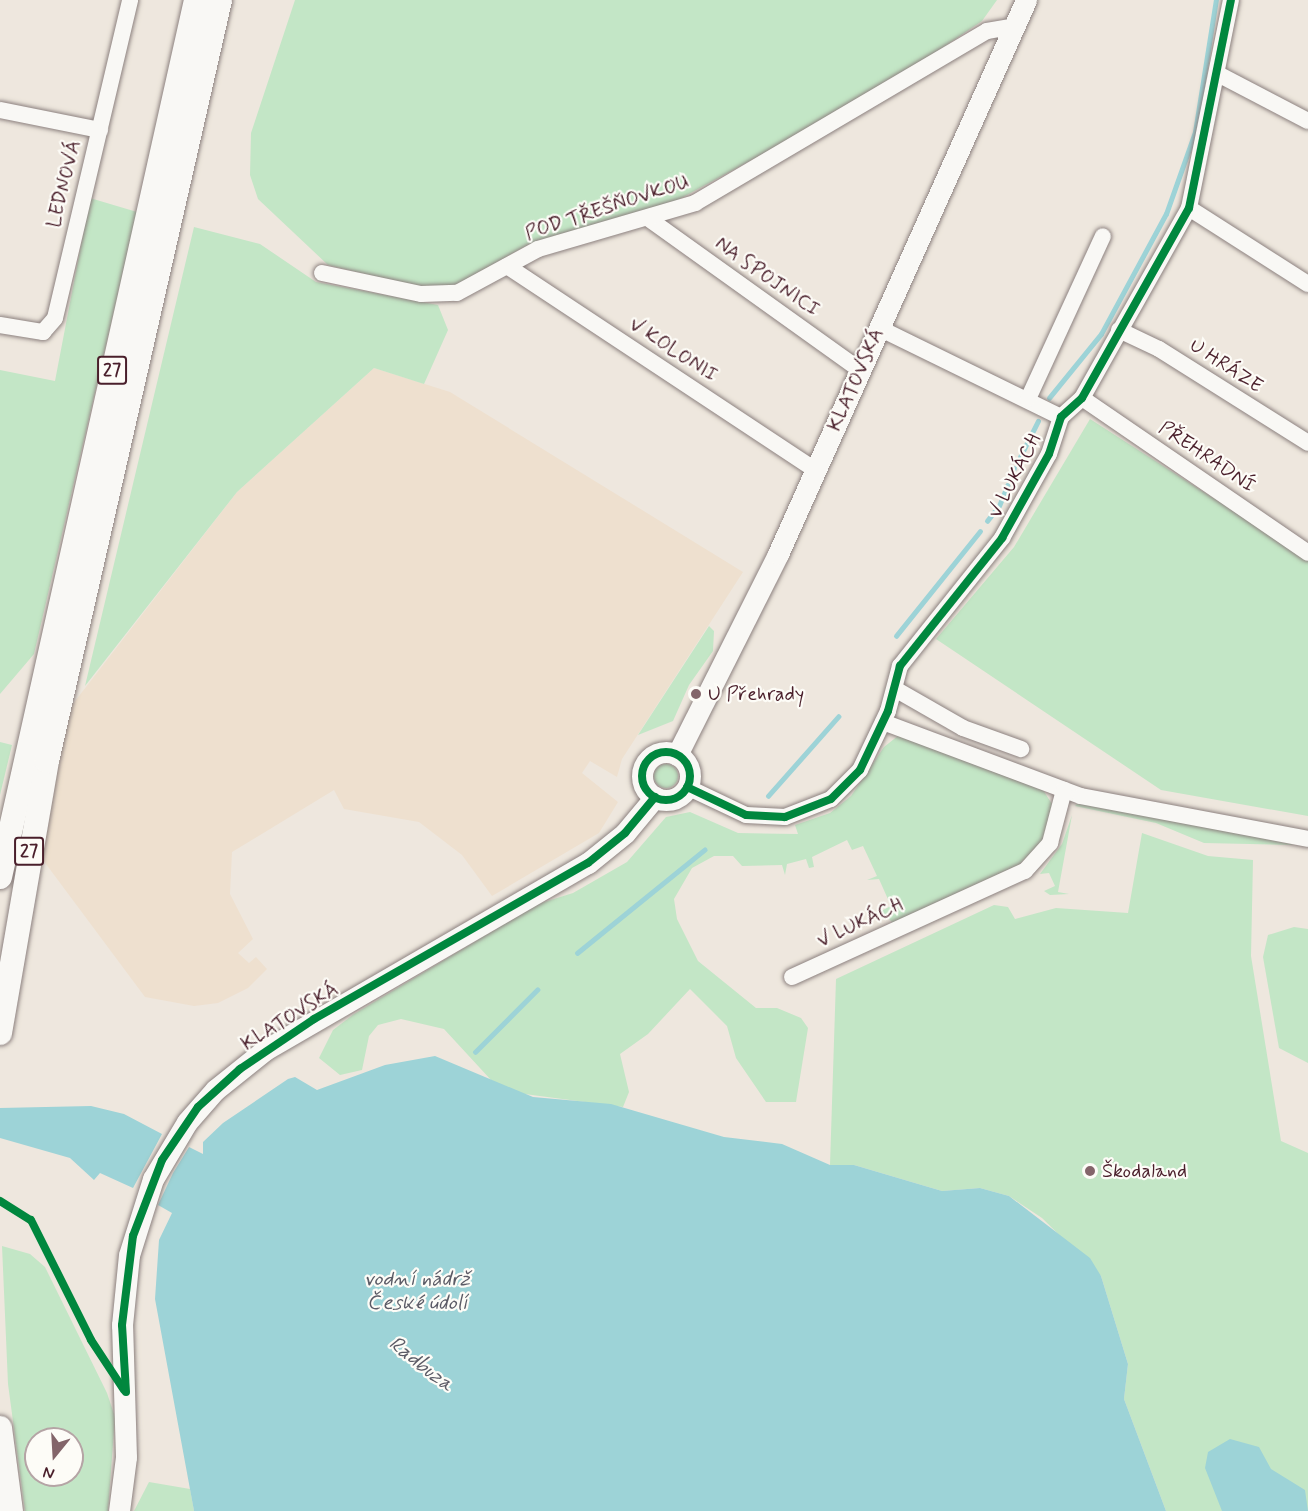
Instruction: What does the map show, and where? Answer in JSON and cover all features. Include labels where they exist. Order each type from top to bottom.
[{"type":"highway","name":"27","points":[[0,877],[27,741],[196,0]]},
{"type":"highway","name":"27","points":[[0,1033],[27,856],[220,0]]},
{"type":"highway","points":[[0,1428],[11,1511]]},
{"type":"main road","name":"KLATOVSKÁ","points":[[677,755],[743,629],[1026,0]]},
{"type":"main road","points":[[660,753],[677,755],[689,769],[687,787],[673,799],[655,797],[643,784],[645,764],[660,753]]},
{"type":"main road","name":"KLATOVSKÁ","points":[[119,1511],[126,1457],[122,1324],[129,1255],[153,1179],[187,1122],[215,1090],[265,1050],[605,851],[655,797]]},
{"type":"street","name":"LEDNOVÁ","points":[[0,325],[43,332],[55,318],[130,0]]},
{"type":"street","name":"V LUKÁCH","points":[[687,787],[746,814],[805,812],[854,778],[883,722],[895,689],[900,666],[1002,538],[1049,454],[1061,417],[1082,398],[1189,208],[1220,75],[1231,0]]},
{"type":"street","name":"POD TŘEŠŇOVKOU","points":[[322,273],[437,294],[457,293],[538,249],[649,219],[744,178],[980,35],[1014,26]]},
{"type":"street","points":[[1220,75],[1308,121]]},
{"type":"street","points":[[0,110],[100,130]]},
{"type":"street","points":[[1189,208],[1308,284]]},
{"type":"street","name":"NA SPOJNICI","points":[[649,219],[860,370]]},
{"type":"street","points":[[1028,399],[1103,236]]},
{"type":"street","name":"V KOLONII","points":[[507,266],[815,470]]},
{"type":"street","name":"V LUKÁCH","points":[[879,328],[1061,417]]},
{"type":"street","name":"U HRÁZE","points":[[1119,330],[1159,349],[1308,443]]},
{"type":"street","name":"PŘEHRADNÍ","points":[[1082,398],[1308,553]]},
{"type":"street","points":[[895,689],[963,728],[1021,749]]},
{"type":"street","points":[[883,722],[1064,790],[1308,838]]},
{"type":"street","name":"V LUKÁCH","points":[[792,977],[1025,871],[1050,843],[1064,790]]},
{"type":"shaded area","points":[[374,368],[450,392],[743,572],[622,759],[617,777],[590,761],[582,773],[618,802],[599,833],[492,896],[462,855],[419,822],[344,809],[334,790],[232,852],[230,894],[253,939],[238,953],[249,963],[256,957],[267,969],[248,988],[218,1003],[194,1006],[145,997],[37,852],[38,749],[237,492]]},
{"type":"green space","points":[[295,0],[997,0],[982,21],[877,92],[661,209],[529,244],[457,285],[431,290],[328,265],[258,199],[250,175],[251,133]]},
{"type":"green space","points":[[90,198],[137,212],[34,654],[0,694],[0,370],[55,381]]},
{"type":"green space","points":[[194,227],[260,244],[316,282],[438,305],[448,330],[424,384],[374,368],[237,492],[85,686]]},
{"type":"green space","points":[[1090,419],[1308,559],[1308,816],[1161,790],[936,639],[1014,547]]},
{"type":"green space","points":[[709,626],[714,631],[713,651],[689,685],[673,721],[638,735]]},
{"type":"green space","points":[[899,735],[1043,790],[1052,804],[1046,837],[1019,865],[893,923],[881,911],[891,906],[879,879],[867,880],[877,876],[863,846],[852,850],[847,840],[812,857],[814,867],[809,868],[806,859],[787,864],[785,875],[782,865],[742,866],[733,856],[714,856],[692,868],[674,899],[677,919],[698,961],[756,1008],[777,1008],[801,1018],[808,1028],[796,1102],[766,1102],[736,1058],[727,1026],[690,989],[648,1034],[620,1054],[629,1092],[623,1107],[517,1093],[491,1080],[444,1029],[401,1019],[378,1025],[369,1036],[362,1070],[340,1075],[319,1058],[333,1030],[354,1014],[538,904],[573,893],[627,862],[666,817],[690,812],[738,833],[798,834],[795,825],[830,813],[851,796],[884,747]]},
{"type":"green space","points":[[0,742],[12,745],[0,795]]},
{"type":"green space","points":[[666,764],[675,767],[678,776],[675,785],[666,788],[657,785],[654,776],[657,767]]},
{"type":"green space","points":[[1079,802],[1292,845],[1204,843],[1156,823],[1075,806]]},
{"type":"green space","points":[[1072,815],[1058,892],[1069,894],[1050,895],[1044,891],[1055,886],[1049,873],[1040,874],[1062,844]]},
{"type":"green space","name":"Škodaland","points":[[1142,833],[1208,856],[1253,860],[1251,956],[1281,1141],[1308,1153],[1308,1511],[1166,1511],[1124,1399],[1128,1364],[1101,1276],[1042,1218],[1009,1196],[980,1188],[942,1191],[854,1165],[830,1165],[836,979],[994,905],[1008,907],[1015,919],[1056,908],[1128,913]]},
{"type":"green space","points":[[1294,927],[1308,929],[1308,1063],[1279,1048],[1263,957],[1268,935]]},
{"type":"green space","points":[[2,1246],[30,1254],[45,1267],[107,1393],[115,1417],[108,1511],[25,1511],[8,1384]]},
{"type":"green space","points":[[149,1482],[190,1489],[194,1511],[134,1511]]},
{"type":"water","name":"vodní nádrž České údolí","points":[[435,1056],[533,1097],[611,1104],[724,1137],[782,1144],[830,1165],[854,1165],[942,1191],[980,1188],[1009,1196],[1090,1258],[1101,1276],[1128,1364],[1124,1399],[1166,1511],[194,1511],[155,1299],[159,1240],[172,1213],[158,1205],[173,1173],[189,1147],[203,1154],[203,1142],[223,1123],[288,1079],[295,1077],[317,1090],[385,1065]]},
{"type":"water","points":[[91,1106],[124,1114],[162,1134],[133,1188],[100,1173],[94,1180],[70,1158],[0,1138],[0,1108]]},
{"type":"water","points":[[1230,1439],[1259,1447],[1271,1469],[1305,1490],[1308,1511],[1222,1511],[1205,1468],[1208,1452]]},
{"type":"waterway","points":[[1049,398],[1101,334],[1166,214],[1195,132],[1216,0]]},
{"type":"waterway","points":[[1020,457],[1038,421]]},
{"type":"waterway","points":[[1011,477],[1014,468]]},
{"type":"waterway","points":[[999,506],[1007,486]]},
{"type":"waterway","points":[[987,521],[994,512]]},
{"type":"waterway","points":[[896,636],[980,531]]},
{"type":"waterway","points":[[768,796],[838,717]]},
{"type":"waterway","points":[[577,953],[704,850]]},
{"type":"waterway","points":[[475,1052],[537,990]]},
{"type":"cycle path","points":[[687,787],[746,815],[785,817],[831,799],[860,770],[888,711],[900,666],[1002,538],[1049,454],[1061,417],[1082,398],[1189,208],[1231,0]]},
{"type":"cycle path","points":[[666,752],[683,759],[690,776],[683,793],[666,800],[649,793],[642,776],[649,759],[666,752]]},
{"type":"cycle path","points":[[126,1392],[122,1325],[133,1236],[162,1160],[198,1107],[240,1069],[314,1019],[588,863],[625,833],[655,797]]},
{"type":"cycle path","points":[[0,1201],[31,1220],[91,1340],[124,1390]]},
{"type":"place","name":"U Přehrady","points":[[696,694]]},
{"type":"place","name":"Škodaland","points":[[1090,1171]]},
{"type":"water label","name":"Radbuza","points":[[421,1364]]}]
